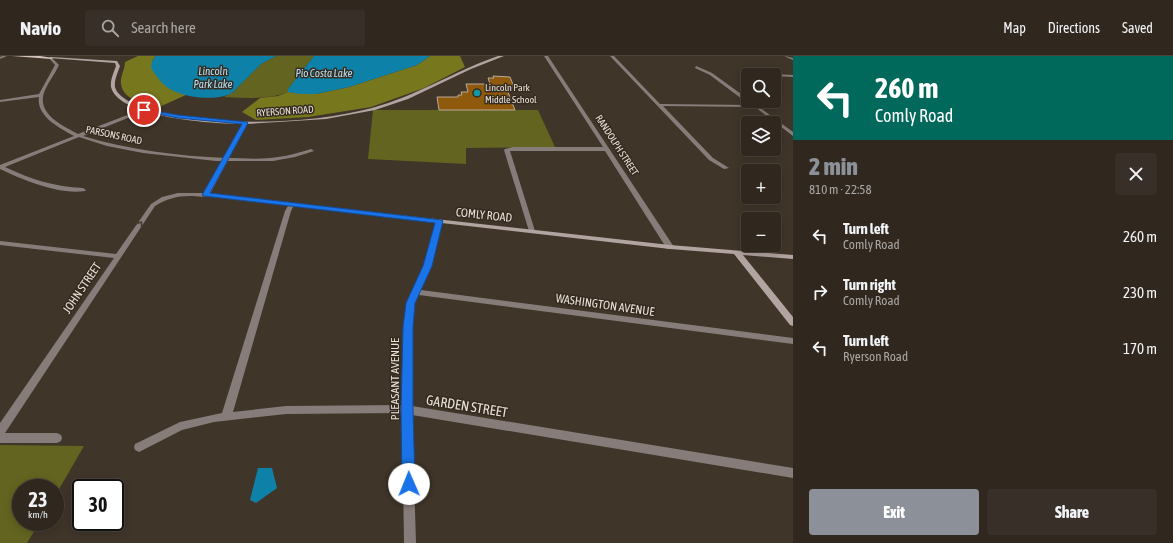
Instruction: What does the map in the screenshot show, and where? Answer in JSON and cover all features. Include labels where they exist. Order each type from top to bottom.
[{"type":"main road","points":[[14,56],[51,58]]},
{"type":"main road","name":"RYERSON ROAD","points":[[51,58],[108,61],[117,63],[118,66],[113,83],[114,91],[122,100],[143,110],[166,115],[245,123],[336,116],[374,109],[415,95],[474,65],[502,56]]},
{"type":"main road","points":[[201,119],[232,125],[240,132]]},
{"type":"main road","points":[[206,195],[245,123]]},
{"type":"main road","name":"COMLY ROAD","points":[[206,195],[670,247],[793,257]]},
{"type":"main road","points":[[737,253],[793,323]]},
{"type":"street","points":[[0,58],[4,56]]},
{"type":"street","name":"RANDOLPH STREET","points":[[546,56],[608,149],[670,247]]},
{"type":"street","points":[[612,56],[711,159],[726,168]]},
{"type":"street","points":[[787,56],[793,60]]},
{"type":"street","points":[[0,101],[41,95],[57,65],[51,58]]},
{"type":"street","points":[[696,67],[711,74],[741,96]]},
{"type":"street","points":[[781,76],[793,76]]},
{"type":"street","name":"PARSONS ROAD","points":[[41,95],[41,106],[48,118],[59,127],[78,136],[124,148],[207,159],[278,159],[300,155],[311,151]]},
{"type":"street","points":[[660,105],[741,106]]},
{"type":"street","points":[[758,108],[793,134]]},
{"type":"street","points":[[0,167],[143,110]]},
{"type":"street","points":[[532,232],[507,154],[508,150],[608,149]]},
{"type":"street","points":[[0,167],[37,181],[72,190],[83,190]]},
{"type":"street","name":"JOHN STREET","points":[[0,432],[153,205],[159,200],[171,196],[206,195]]},
{"type":"street","points":[[226,416],[291,205]]},
{"type":"street","name":"PLEASANT AVENUE","points":[[410,543],[407,410],[408,327],[411,303],[415,292],[424,278],[439,221]]},
{"type":"street","points":[[0,242],[118,256]]},
{"type":"street","name":"WASHINGTON AVENUE","points":[[415,292],[793,341]]},
{"type":"street","name":"GARDEN STREET","points":[[139,447],[180,426],[226,416],[286,410],[407,410],[793,473]]},
{"type":"street","points":[[0,438],[57,438]]},
{"type":"shaded area","points":[[138,56],[156,56],[152,61],[180,93],[188,94],[157,108],[140,103],[130,98],[123,89],[121,79],[125,62]]},
{"type":"shaded area","points":[[276,56],[314,56],[288,89],[288,92],[280,95],[265,97],[224,97],[233,92],[261,64]]},
{"type":"shaded area","points":[[430,56],[460,56],[465,67],[424,88],[371,107],[308,117],[256,120],[242,112],[260,98],[278,96],[288,92],[316,94],[349,87],[417,65]]},
{"type":"shaded area","points":[[373,110],[538,110],[555,147],[466,148],[466,164],[368,159]]},
{"type":"shaded area","points":[[0,445],[84,446],[64,480],[64,479],[12,479],[12,531],[34,531],[27,543],[0,543]]},
{"type":"water","name":"Lincoln Park Lake","points":[[156,56],[276,56],[261,64],[233,92],[219,97],[202,98],[184,95],[164,85],[151,68],[152,61]]},
{"type":"water","name":"Pio Costa Lake","points":[[314,56],[430,56],[417,65],[349,87],[316,94],[288,92],[288,89]]},
{"type":"water","points":[[258,468],[272,468],[277,488],[256,503],[250,500]]},
{"type":"building","name":"Lincoln Park Middle School","points":[[493,76],[510,77],[514,87],[506,87],[515,110],[439,110],[437,97],[458,97],[458,95],[462,95],[461,92],[468,92],[466,84],[490,84],[488,78],[494,78]]},
{"type":"place","name":"Lincoln Park Middle School","points":[[477,93]]},
{"type":"route","points":[[144,110],[178,117],[245,123],[242,126],[206,195],[439,221],[424,278],[413,295],[408,327],[407,410],[409,484]]}]
